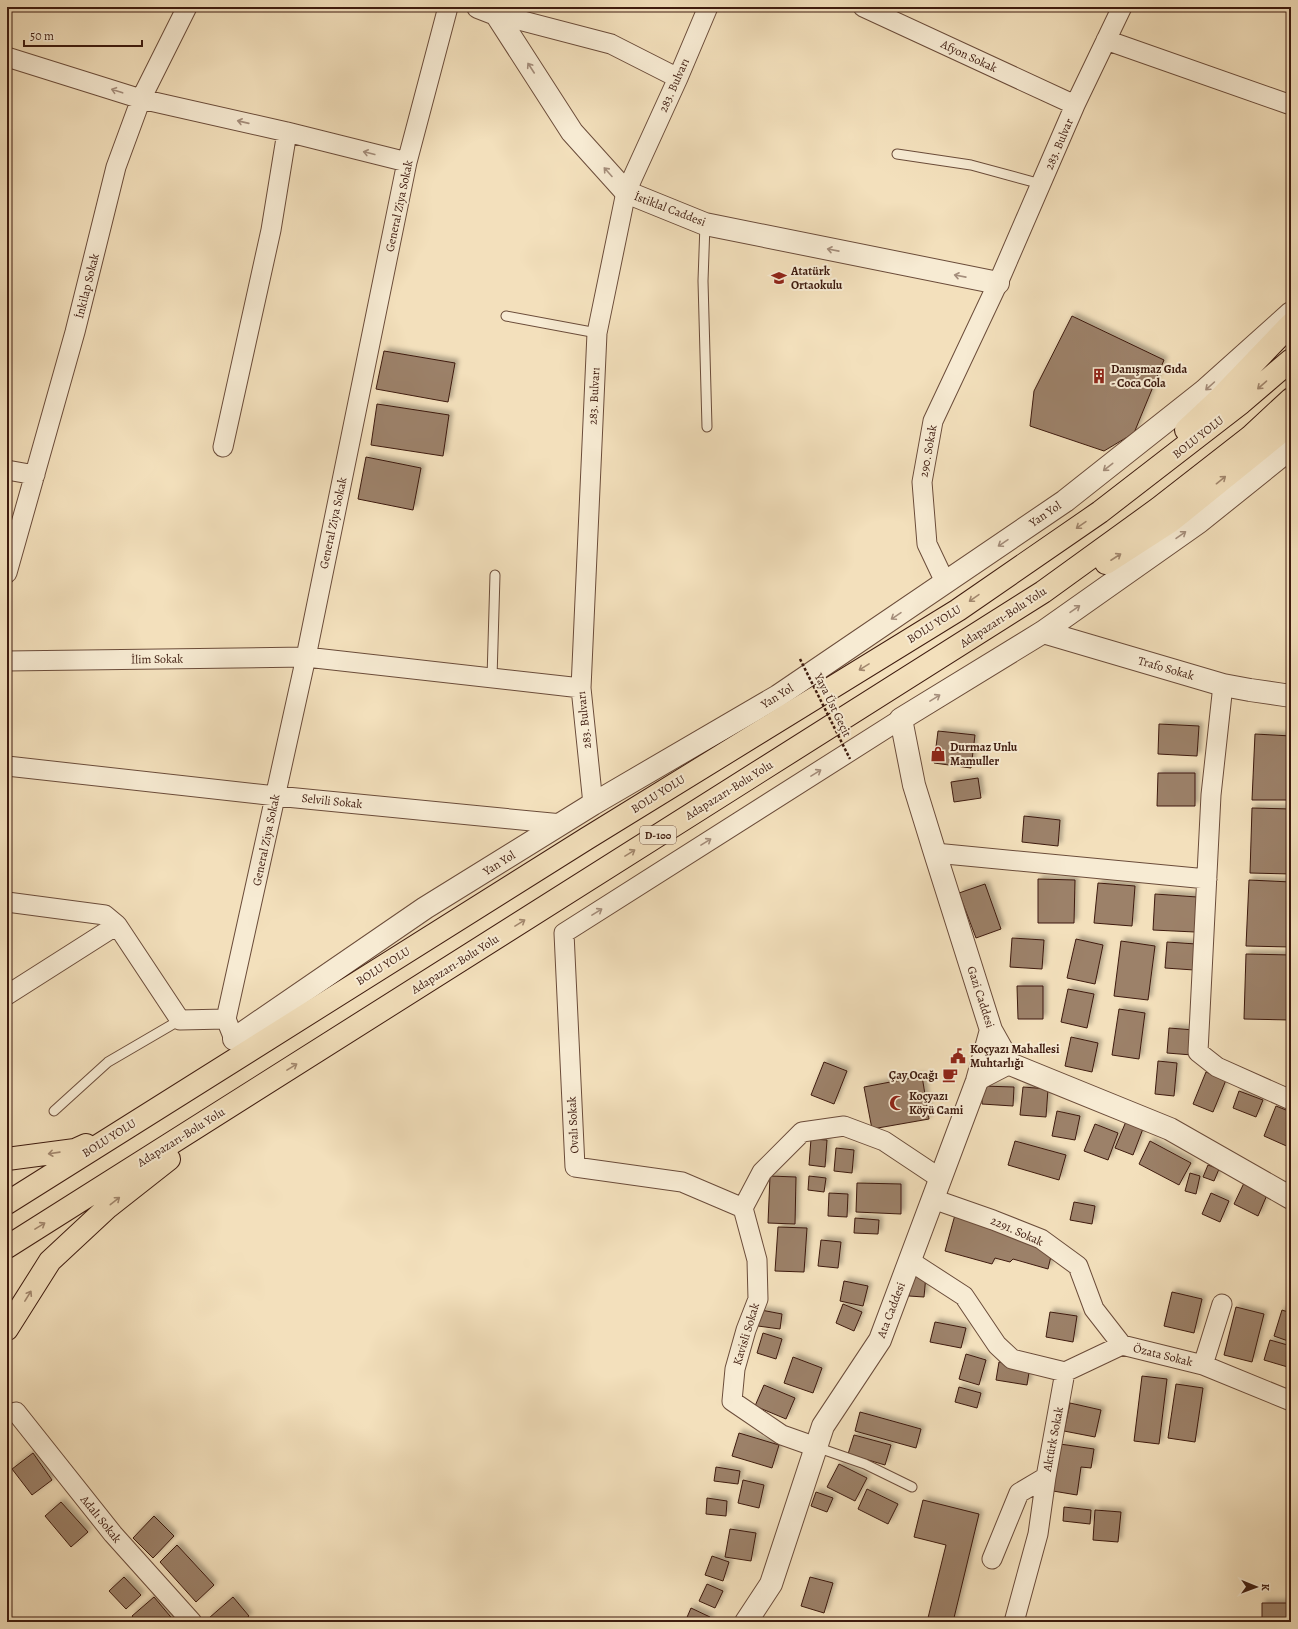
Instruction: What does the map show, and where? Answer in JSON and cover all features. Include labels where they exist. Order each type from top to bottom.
[{"type":"highway","points":[[1100,512],[1218,400],[1291,324]]},
{"type":"highway","name":"BOLU YOLU","points":[[7,1203],[586,839],[958,610],[1100,512],[1241,404],[1291,360]]},
{"type":"highway","name":"Adapazarı-Bolu Yolu","points":[[7,1247],[1043,592],[1159,508],[1238,446],[1291,399]]},
{"type":"highway","points":[[1043,592],[1109,562],[1171,521],[1291,424]]},
{"type":"highway","points":[[7,1329],[50,1261],[108,1207],[268,1082]]},
{"type":"highway","points":[[7,1160],[75,1150],[141,1118]]},
{"type":"street","name":"İnkilap Sokak","points":[[7,573],[75,332],[116,167],[141,99],[187,7]]},
{"type":"street","name":"General Ziya Sokak","points":[[230,1029],[276,796],[306,657],[407,162],[448,7]]},
{"type":"street","name":"283. Bulvarı","points":[[593,804],[581,688],[597,333],[626,192],[678,78],[708,7]]},
{"type":"street","name":"Afyon Sokak","points":[[863,7],[1075,105]]},
{"type":"street","name":"283. Bulvar","points":[[998,283],[1075,105],[1122,7]]},
{"type":"street","points":[[487,10],[611,44],[678,78]]},
{"type":"street","name":"İstiklal Caddesi","points":[[487,10],[572,132],[626,192],[705,224],[998,283]]},
{"type":"street","points":[[1106,40],[1291,105]]},
{"type":"street","points":[[7,57],[141,99],[287,132],[407,162]]},
{"type":"street","points":[[222,447],[271,230],[287,132]]},
{"type":"street","name":"290. Sokak","points":[[945,582],[927,544],[922,482],[933,421],[998,283]]},
{"type":"street","name":"Yan Yol","points":[[230,1029],[593,804],[778,696],[1065,501],[1204,391],[1291,313]]},
{"type":"street","points":[[901,719],[1043,632],[1199,522],[1291,448]]},
{"type":"street","points":[[7,470],[35,475]]},
{"type":"street","name":"Trafo Sokak","points":[[1043,632],[1224,685],[1291,696]]},
{"type":"street","name":"İlim Sokak","points":[[7,661],[306,657],[581,688]]},
{"type":"street","points":[[1224,685],[1211,795],[1198,1052],[1217,1067],[1291,1100]]},
{"type":"street","name":"Gazi Caddesi","points":[[901,719],[914,785],[935,853],[991,1030],[1010,1064]]},
{"type":"street","name":"Ovalı Sokak","points":[[744,1208],[682,1182],[575,1167],[564,933],[901,719]]},
{"type":"street","name":"Selvili Sokak","points":[[7,766],[276,796],[562,824]]},
{"type":"street","points":[[935,853],[1207,879]]},
{"type":"street","points":[[7,902],[105,915],[117,925],[180,1020],[230,1029]]},
{"type":"street","points":[[7,995],[117,925]]},
{"type":"street","name":"Ata Caddesi","points":[[746,1622],[771,1584],[823,1426],[880,1340],[977,1081],[991,1030]]},
{"type":"street","points":[[977,1081],[1010,1064],[1170,1129],[1291,1198]]},
{"type":"street","points":[[744,1208],[762,1172],[802,1132],[844,1126],[884,1142],[937,1189]]},
{"type":"street","name":"2291. Sokak","points":[[937,1189],[993,1220],[1041,1240],[1078,1266],[1094,1309],[1122,1345]]},
{"type":"street","name":"Kavisli Sokak","points":[[744,1208],[757,1260],[758,1299],[746,1330],[735,1369],[732,1401],[782,1435],[816,1447]]},
{"type":"street","points":[[910,1261],[964,1296],[997,1344],[1012,1358],[1065,1372]]},
{"type":"street","points":[[1203,1365],[1222,1304]]},
{"type":"street","name":"Özata Sokak","points":[[1065,1372],[1122,1345],[1203,1365],[1291,1401]]},
{"type":"street","name":"Aktürk Sokak","points":[[992,1559],[1019,1493],[1046,1477],[1065,1372]]},
{"type":"street","name":"Adalı Sokak","points":[[16,1412],[113,1534],[192,1622]]},
{"type":"street","points":[[1014,1622],[1038,1534],[1046,1477]]},
{"type":"lane","points":[[897,154],[971,165],[1041,184]]},
{"type":"lane","points":[[705,224],[703,282],[707,427]]},
{"type":"lane","points":[[506,316],[597,333]]},
{"type":"lane","points":[[492,678],[495,575]]},
{"type":"lane","points":[[54,1111],[108,1062],[180,1020]]},
{"type":"lane","points":[[816,1447],[865,1464],[912,1487]]},
{"type":"path","name":"Yaya Üst Geçit","points":[[800,658],[850,759]]},
{"type":"building","name":"Danışmaz Gıda - Coca Cola","points":[[1072,316],[1164,360],[1134,433],[1104,451],[1030,426],[1034,391]]},
{"type":"building","points":[[384,351],[455,363],[448,402],[376,389]]},
{"type":"building","points":[[377,404],[449,415],[443,456],[371,445]]},
{"type":"building","points":[[366,457],[421,468],[413,510],[358,499]]},
{"type":"building","points":[[1159,724],[1199,726],[1197,756],[1158,754]]},
{"type":"building","points":[[938,731],[975,735],[971,768],[934,763]]},
{"type":"building","points":[[1255,734],[1291,736],[1291,800],[1252,800]]},
{"type":"building","points":[[1158,773],[1195,773],[1195,806],[1157,806]]},
{"type":"building","points":[[978,778],[981,798],[954,802],[951,782]]},
{"type":"building","points":[[1252,808],[1291,809],[1291,874],[1250,873]]},
{"type":"building","points":[[1024,816],[1060,820],[1058,846],[1022,842]]},
{"type":"building","points":[[1038,879],[1075,880],[1074,923],[1038,923]]},
{"type":"building","points":[[1249,880],[1291,882],[1291,947],[1246,946]]},
{"type":"building","points":[[1098,883],[1135,886],[1132,926],[1094,923]]},
{"type":"building","points":[[985,884],[1001,929],[976,938],[959,893]]},
{"type":"building","points":[[1155,894],[1197,897],[1195,932],[1153,930]]},
{"type":"building","points":[[1012,938],[1044,940],[1042,969],[1010,967]]},
{"type":"building","points":[[1076,939],[1103,945],[1095,984],[1067,978]]},
{"type":"building","points":[[1121,941],[1155,946],[1148,1000],[1114,996]]},
{"type":"building","points":[[1167,942],[1196,944],[1194,970],[1165,968]]},
{"type":"building","points":[[1246,954],[1291,955],[1291,1020],[1244,1019]]},
{"type":"building","points":[[1017,986],[1043,986],[1043,1019],[1018,1019]]},
{"type":"building","points":[[1068,989],[1094,994],[1087,1028],[1061,1022]]},
{"type":"building","points":[[1119,1009],[1145,1013],[1139,1059],[1112,1055]]},
{"type":"building","points":[[1169,1028],[1194,1030],[1192,1055],[1167,1053]]},
{"type":"building","points":[[1071,1037],[1098,1043],[1092,1072],[1065,1066]]},
{"type":"building","points":[[1158,1061],[1177,1063],[1174,1096],[1155,1094]]},
{"type":"building","points":[[824,1062],[847,1071],[834,1104],[811,1095]]},
{"type":"building","points":[[1206,1072],[1226,1080],[1213,1112],[1193,1104]]},
{"type":"building","name":"Koçyazı Köyü Cami","points":[[922,1076],[929,1119],[872,1129],[864,1087]]},
{"type":"building","points":[[982,1086],[1014,1087],[1013,1106],[982,1104]]},
{"type":"building","points":[[1023,1087],[1048,1089],[1046,1117],[1020,1115]]},
{"type":"building","points":[[1239,1091],[1263,1100],[1256,1117],[1233,1108]]},
{"type":"building","points":[[1276,1106],[1291,1112],[1291,1148],[1264,1136]]},
{"type":"building","points":[[1057,1111],[1080,1116],[1075,1140],[1052,1136]]},
{"type":"building","points":[[1127,1119],[1144,1126],[1133,1155],[1115,1148]]},
{"type":"building","points":[[1095,1124],[1118,1133],[1108,1160],[1084,1151]]},
{"type":"building","points":[[811,1139],[827,1140],[825,1167],[809,1165]]},
{"type":"building","points":[[1015,1141],[1066,1155],[1059,1180],[1008,1165]]},
{"type":"building","points":[[1150,1141],[1191,1163],[1179,1185],[1139,1164]]},
{"type":"building","points":[[836,1148],[854,1150],[852,1173],[834,1171]]},
{"type":"building","points":[[1208,1165],[1219,1169],[1214,1181],[1203,1177]]},
{"type":"building","points":[[1190,1173],[1200,1176],[1196,1194],[1185,1191]]},
{"type":"building","points":[[770,1176],[796,1177],[795,1224],[768,1223]]},
{"type":"building","points":[[809,1176],[826,1178],[824,1192],[808,1190]]},
{"type":"building","points":[[857,1183],[901,1184],[901,1214],[856,1212]]},
{"type":"building","points":[[1244,1183],[1267,1195],[1258,1216],[1234,1204]]},
{"type":"building","points":[[829,1193],[848,1194],[847,1217],[828,1216]]},
{"type":"building","points":[[1211,1193],[1229,1201],[1220,1222],[1202,1214]]},
{"type":"building","points":[[1074,1202],[1095,1206],[1092,1224],[1070,1220]]},
{"type":"building","points":[[955,1215],[1040,1246],[1051,1256],[1048,1269],[1013,1259],[1010,1262],[995,1258],[992,1264],[945,1251]]},
{"type":"building","points":[[855,1218],[879,1220],[878,1234],[854,1233]]},
{"type":"building","points":[[778,1227],[807,1228],[804,1272],[775,1271]]},
{"type":"building","points":[[821,1240],[841,1242],[838,1268],[818,1266]]},
{"type":"building","points":[[911,1274],[926,1275],[924,1297],[909,1296]]},
{"type":"building","points":[[844,1281],[868,1286],[863,1306],[840,1301]]},
{"type":"building","points":[[1172,1292],[1202,1299],[1194,1333],[1164,1326]]},
{"type":"building","points":[[843,1304],[862,1312],[854,1331],[836,1323]]},
{"type":"building","points":[[1236,1307],[1264,1314],[1252,1362],[1224,1355]]},
{"type":"building","points":[[761,1310],[782,1314],[780,1329],[758,1326]]},
{"type":"building","points":[[1282,1310],[1291,1313],[1291,1332],[1288,1341],[1274,1336]]},
{"type":"building","points":[[1050,1312],[1077,1316],[1073,1342],[1046,1337]]},
{"type":"building","points":[[935,1322],[966,1328],[961,1348],[930,1342]]},
{"type":"building","points":[[763,1333],[782,1339],[776,1359],[757,1353]]},
{"type":"building","points":[[1270,1340],[1291,1346],[1291,1368],[1264,1360]]},
{"type":"building","points":[[966,1354],[986,1360],[979,1385],[959,1379]]},
{"type":"building","points":[[793,1357],[822,1368],[813,1393],[784,1383]]},
{"type":"building","points":[[999,1362],[1030,1366],[1027,1385],[996,1380]]},
{"type":"building","points":[[1142,1376],[1167,1379],[1159,1444],[1134,1441]]},
{"type":"building","points":[[1176,1384],[1203,1388],[1195,1442],[1168,1438]]},
{"type":"building","points":[[764,1385],[795,1398],[786,1419],[755,1406]]},
{"type":"building","points":[[959,1387],[981,1393],[977,1408],[955,1402]]},
{"type":"building","points":[[1070,1403],[1101,1410],[1095,1437],[1064,1431]]},
{"type":"building","points":[[860,1412],[921,1429],[916,1448],[855,1431]]},
{"type":"building","points":[[739,1433],[779,1445],[772,1468],[732,1456]]},
{"type":"building","points":[[854,1435],[891,1445],[885,1465],[848,1454]]},
{"type":"building","points":[[1060,1444],[1094,1449],[1091,1468],[1081,1467],[1077,1495],[1053,1491]]},
{"type":"building","points":[[33,1453],[52,1480],[32,1495],[12,1469]]},
{"type":"building","points":[[839,1464],[867,1478],[855,1501],[827,1487]]},
{"type":"building","points":[[716,1467],[740,1471],[738,1484],[714,1481]]},
{"type":"building","points":[[743,1480],[764,1485],[759,1508],[738,1503]]},
{"type":"building","points":[[867,1489],[898,1504],[888,1524],[858,1509]]},
{"type":"building","points":[[816,1492],[833,1498],[827,1512],[811,1506]]},
{"type":"building","points":[[707,1498],[727,1501],[726,1516],[706,1514]]},
{"type":"building","points":[[923,1500],[979,1514],[953,1622],[927,1622],[946,1545],[914,1537]]},
{"type":"building","points":[[61,1502],[88,1532],[71,1547],[45,1516]]},
{"type":"building","points":[[1064,1507],[1091,1510],[1090,1524],[1063,1521]]},
{"type":"building","points":[[1095,1510],[1121,1512],[1118,1542],[1093,1540]]},
{"type":"building","points":[[154,1516],[174,1536],[153,1558],[133,1538]]},
{"type":"building","points":[[730,1529],[756,1533],[751,1561],[725,1557]]},
{"type":"building","points":[[177,1545],[214,1585],[196,1602],[160,1562]]},
{"type":"building","points":[[712,1556],[729,1562],[723,1581],[705,1575]]},
{"type":"building","points":[[124,1577],[141,1595],[126,1609],[109,1591]]},
{"type":"building","points":[[810,1577],[833,1583],[824,1613],[801,1606]]},
{"type":"building","points":[[707,1584],[723,1591],[715,1608],[699,1601]]},
{"type":"building","points":[[154,1597],[175,1622],[137,1622],[132,1616]]},
{"type":"building","points":[[233,1597],[249,1616],[242,1622],[212,1622],[209,1618]]},
{"type":"building","points":[[1262,1603],[1291,1603],[1291,1622],[1262,1622]]},
{"type":"building","points":[[691,1608],[710,1617],[708,1622],[685,1622]]},
{"type":"place","name":"Atatürk Ortaokulu","points":[[779,278]]},
{"type":"place","name":"Danışmaz Gıda - Coca Cola","points":[[1099,376]]},
{"type":"place","name":"Durmaz Unlu Mamuller","points":[[938,754]]},
{"type":"place","name":"Koçyazı Mahallesi Muhtarlığı","points":[[958,1056]]},
{"type":"place","name":"Çay Ocağı","points":[[950,1075]]},
{"type":"place","name":"Koçyazı Köyü Cami","points":[[897,1103]]}]
